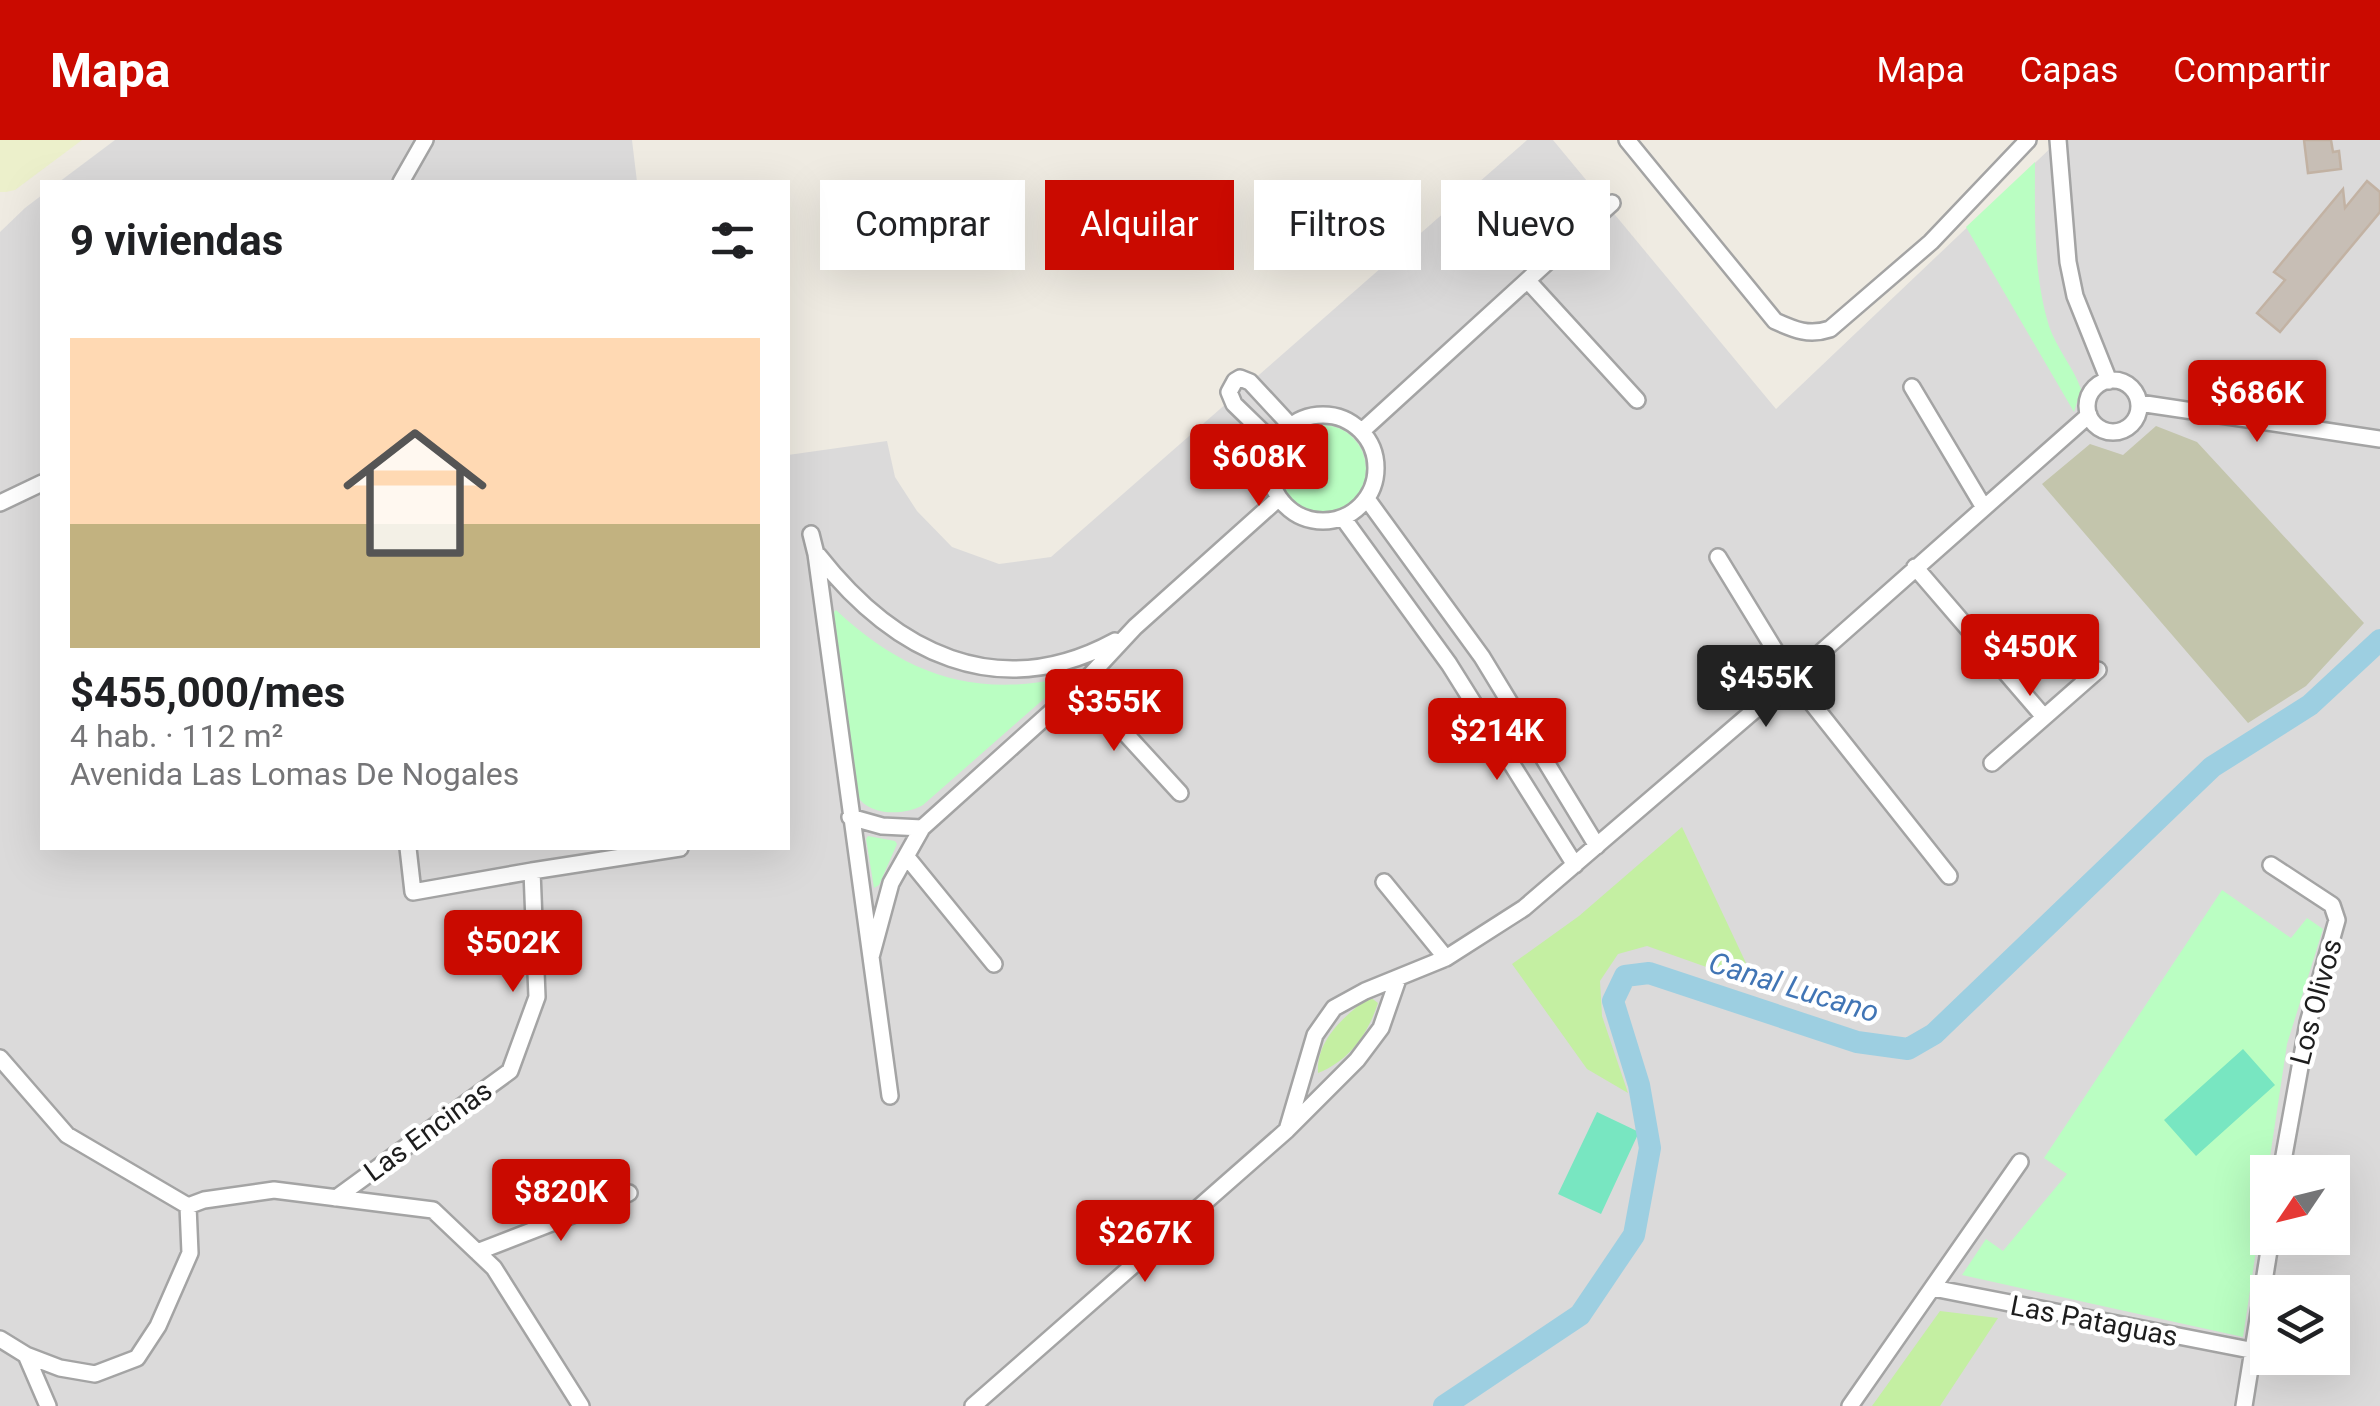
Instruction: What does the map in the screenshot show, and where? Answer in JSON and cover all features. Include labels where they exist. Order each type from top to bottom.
[{"type":"street","points":[[401,180],[425,140]]},
{"type":"street","points":[[1627,140],[1776,320],[1798,331],[1816,334],[1830,329],[1931,242],[2028,140]]},
{"type":"street","points":[[2058,140],[2068,262],[2075,296],[2109,380]]},
{"type":"street","points":[[1362,431],[1612,203]]},
{"type":"street","points":[[1529,282],[1637,400]]},
{"type":"street","points":[[1275,444],[1234,404],[1229,392],[1235,381],[1240,378],[1250,382],[1290,426]]},
{"type":"street","points":[[2109,380],[2132,388],[2139,403],[2135,421],[2120,431],[2101,429],[2089,415],[2090,396],[2096,387],[2109,380]]},
{"type":"street","points":[[1912,388],[1983,506]]},
{"type":"street","points":[[2139,403],[2380,440]]},
{"type":"street","points":[[1327,415],[1346,420],[1362,431],[1373,449],[1376,470],[1367,499],[1343,518],[1313,521],[1293,513],[1278,498],[1270,471],[1275,444],[1290,426],[1308,417],[1327,415]]},
{"type":"street","points":[[1287,1130],[1315,1035],[1334,1008],[1446,958],[1509,920],[1792,678],[2089,415]]},
{"type":"street","points":[[0,503],[40,484]]},
{"type":"street","points":[[871,957],[892,883],[922,828],[1081,685],[1135,627],[1278,498]]},
{"type":"street","points":[[1367,499],[1452,613],[1597,846]]},
{"type":"street","points":[[1343,518],[1427,631],[1575,864]]},
{"type":"street","points":[[811,534],[890,1096]]},
{"type":"street","points":[[816,554],[858,601],[894,631],[930,652],[966,664],[1002,669],[1053,664],[1099,649],[1135,627]]},
{"type":"street","points":[[1718,557],[1792,678],[1949,876]]},
{"type":"street","points":[[1915,568],[2044,717]]},
{"type":"street","points":[[1427,631],[1452,613]]},
{"type":"street","points":[[1992,763],[2098,670]]},
{"type":"street","points":[[1081,685],[1180,794]]},
{"type":"street","points":[[1496,738],[1522,722]]},
{"type":"street","points":[[850,817],[882,826],[922,828]]},
{"type":"street","points":[[408,850],[414,892],[667,850]]},
{"type":"street","points":[[906,856],[994,964]]},
{"type":"street","name":"Los Olivos","points":[[2271,864],[2332,905],[2337,920],[2308,1023],[2283,1155]]},
{"type":"street","name":"Las Encinas","points":[[336,1198],[510,1071],[537,996],[532,870]]},
{"type":"street","points":[[1384,882],[1446,958]]},
{"type":"street","points":[[973,1406],[1287,1130],[1357,1060],[1381,1028],[1398,979]]},
{"type":"street","points":[[0,1058],[67,1136],[188,1206]]},
{"type":"street","points":[[1850,1406],[2020,1162]]},
{"type":"street","points":[[188,1206],[274,1190],[433,1210],[494,1268],[581,1406]]},
{"type":"street","points":[[478,1252],[629,1194]]},
{"type":"street","points":[[0,1338],[26,1355],[60,1368],[95,1374],[136,1358],[158,1326],[190,1253],[188,1206]]},
{"type":"street","name":"Las Pataguas","points":[[1933,1288],[2250,1351]]},
{"type":"street","points":[[26,1355],[48,1406]]},
{"type":"street","points":[[2244,1406],[2250,1375]]},
{"type":"shaded area","points":[[0,140],[82,140],[15,190],[0,192]]},
{"type":"shaded area","points":[[115,140],[632,140],[637,180],[62,180]]},
{"type":"shaded area","points":[[1527,140],[1553,140],[1586,180],[1481,180]]},
{"type":"shaded area","points":[[2059,140],[2380,140],[2380,1406],[0,1406],[0,232],[25,208],[40,197],[40,850],[790,850],[790,455],[887,441],[895,477],[917,511],[952,547],[999,564],[1051,557],[1379,270],[1421,270],[1421,233],[1441,215],[1441,270],[1610,270],[1610,209],[1776,409]]},
{"type":"shaded area","points":[[2156,426],[2197,442],[2364,623],[2306,686],[2248,723],[2042,484],[2090,444],[2123,455]]},
{"type":"green space","points":[[2035,162],[2040,286],[2049,326],[2081,389],[2074,412],[1966,227]]},
{"type":"green space","points":[[1322,425],[1353,438],[1366,469],[1353,500],[1322,513],[1291,500],[1278,469],[1291,438]]},
{"type":"green space","points":[[836,610],[886,649],[939,674],[995,685],[1059,679],[1062,683],[923,805],[897,812],[878,811],[857,796],[831,615]]},
{"type":"green space","points":[[1682,827],[1753,978],[1712,969],[1647,946],[1618,954],[1600,981],[1602,1016],[1628,1093],[1587,1069],[1512,964],[1579,916]]},
{"type":"green space","points":[[868,836],[897,844],[879,885],[874,888],[866,839]]},
{"type":"green space","points":[[2222,890],[2291,938],[2307,918],[2323,929],[2287,1044],[2270,1155],[2250,1155],[2250,1255],[2255,1255],[2243,1337],[1962,1275],[1986,1239],[2003,1251],[2067,1174],[2044,1158]]},
{"type":"green space","points":[[1370,997],[1378,1003],[1363,1036],[1348,1054],[1318,1073],[1327,1039],[1342,1020]]},
{"type":"green space","points":[[2243,1049],[2275,1085],[2196,1156],[2164,1120]]},
{"type":"green space","points":[[1597,1112],[1639,1132],[1601,1214],[1558,1194]]},
{"type":"green space","points":[[1940,1311],[1998,1318],[1940,1406],[1872,1406]]},
{"type":"building","points":[[2304,140],[2331,140],[2333,152],[2339,151],[2341,169],[2308,173]]},
{"type":"building","points":[[2367,181],[2380,192],[2380,212],[2280,332],[2257,313],[2285,280],[2274,272],[2343,189],[2345,208]]},
{"type":"waterway","name":"Canal Lucano","points":[[1444,1406],[1580,1315],[1634,1235],[1650,1148],[1639,1085],[1613,1001],[1625,976],[1649,973],[1857,1042],[1908,1049],[1934,1034],[2212,767],[2310,705],[2380,640]]}]
